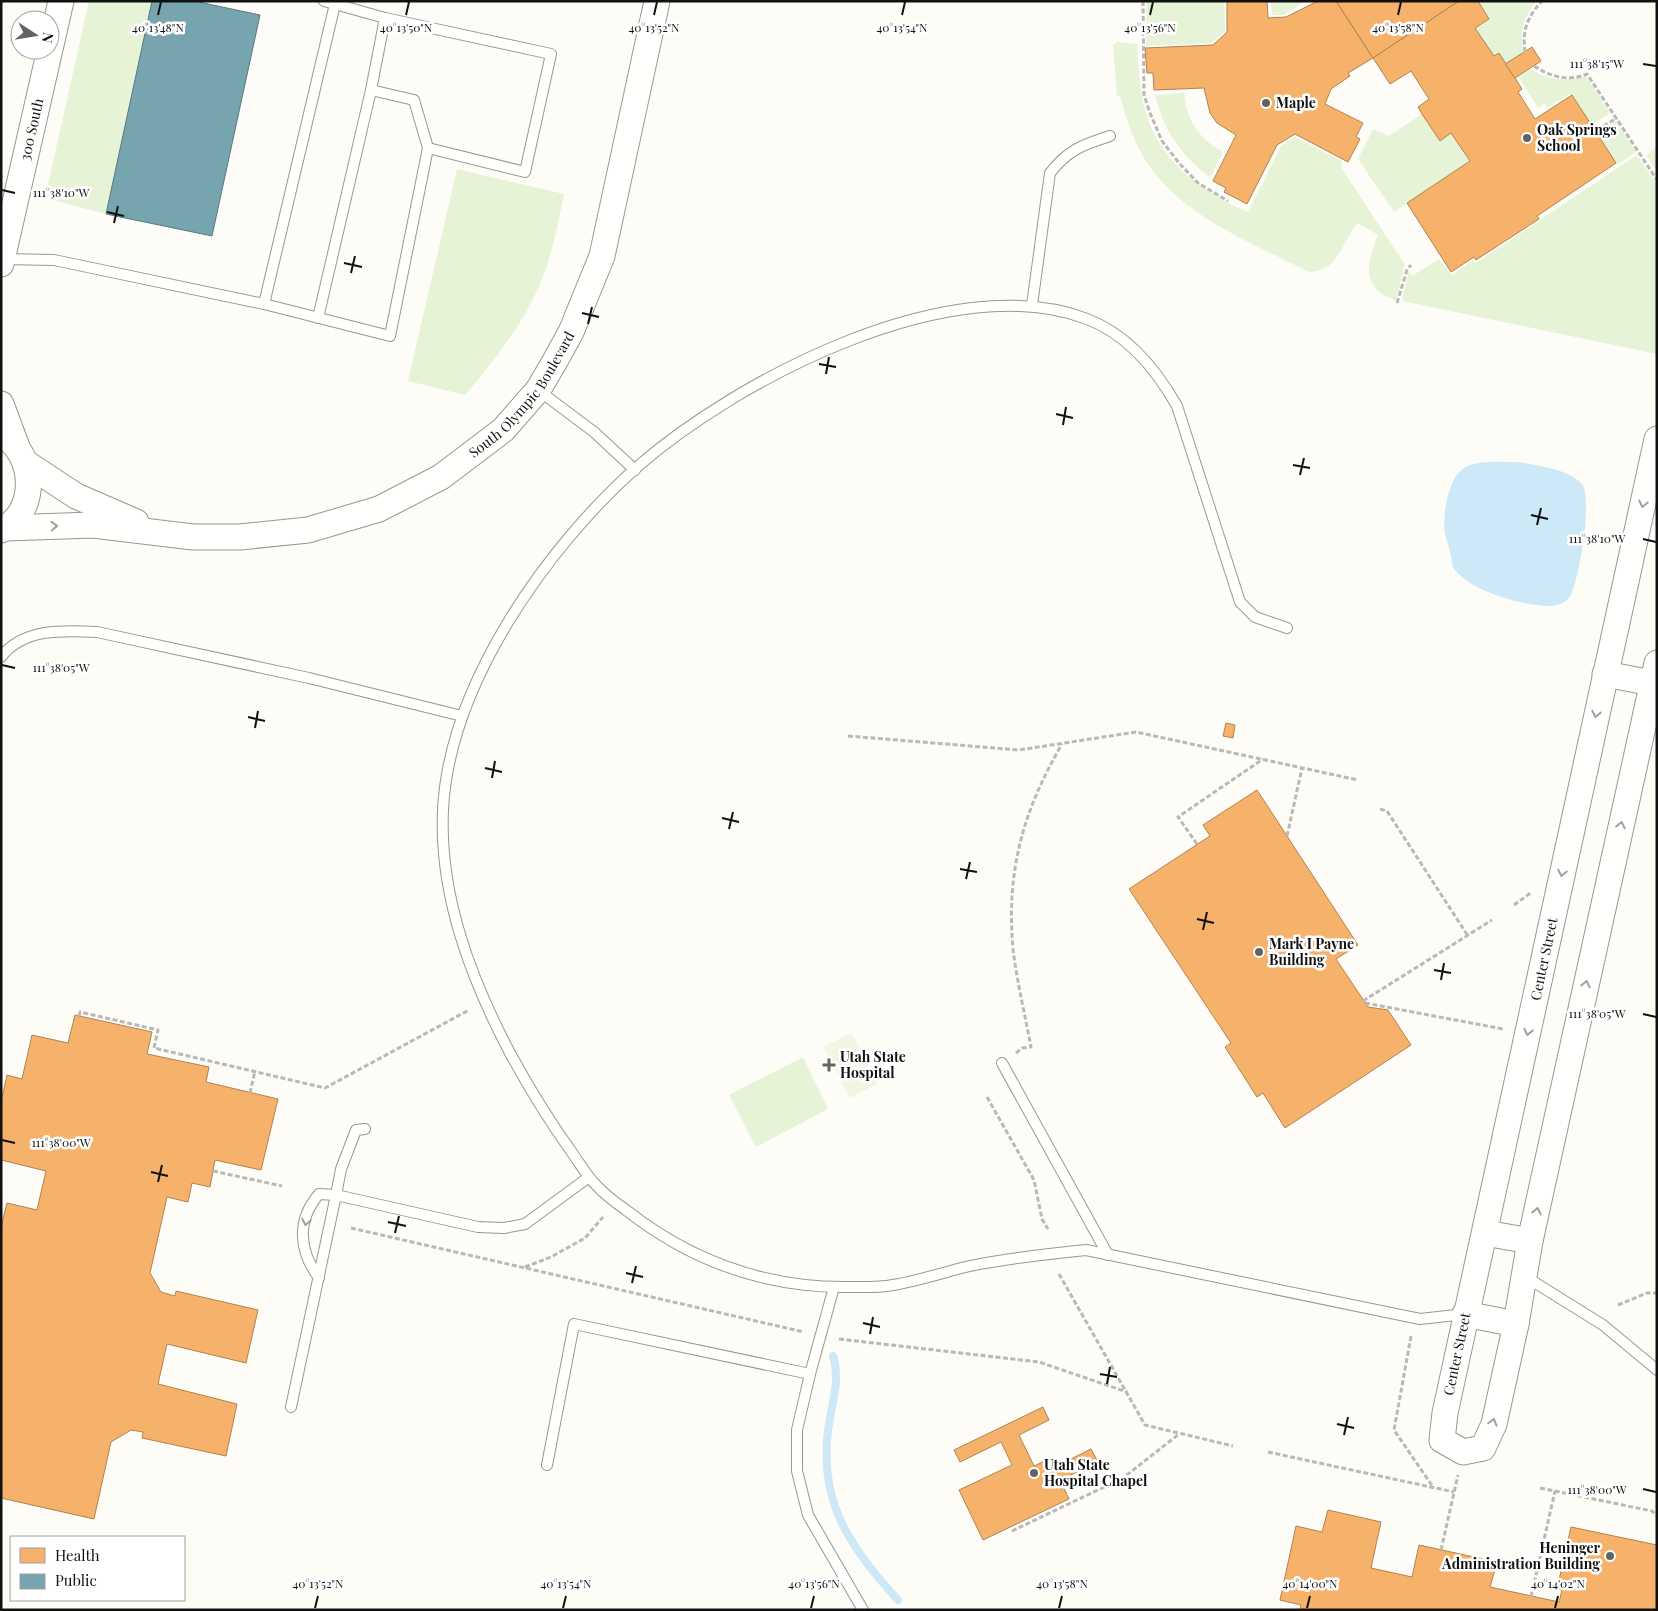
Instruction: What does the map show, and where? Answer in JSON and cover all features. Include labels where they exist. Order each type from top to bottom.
[{"type":"street","name":"300 South","points":[[2,267],[61,1]]},
{"type":"street","name":"South Olympic Boulevard","points":[[3,529],[94,525],[175,535],[240,537],[308,530],[379,510],[441,477],[503,430],[538,390],[570,332],[602,256],[657,1]]},
{"type":"street","points":[[1,404],[15,448],[30,481],[27,499],[19,515],[3,529]]},
{"type":"street","name":"Center Street","points":[[1654,673],[1530,1241],[1516,1324],[1494,1424],[1483,1448],[1463,1452],[1442,1440],[1444,1413],[1464,1314],[1484,1233],[1657,439]]},
{"type":"street","name":"South Olympic Boulevard","points":[[15,448],[76,496],[127,519],[175,535]]},
{"type":"street","points":[[1605,674],[1654,673]]},
{"type":"street","points":[[1484,1233],[1530,1241]]},
{"type":"street","points":[[1464,1314],[1516,1324]]},
{"type":"lane","points":[[324,1],[385,18],[551,54],[525,172],[428,148]]},
{"type":"lane","points":[[264,304],[335,4]]},
{"type":"lane","points":[[318,318],[371,90],[385,18]]},
{"type":"lane","points":[[2,267],[54,260],[264,304],[390,336],[428,148],[414,100],[371,90]]},
{"type":"lane","points":[[1032,305],[1046,189],[1050,173],[1063,156],[1081,145],[1110,136]]},
{"type":"lane","points":[[1287,628],[1255,617],[1240,602],[1176,406],[1160,377],[1118,336],[1091,320],[1062,311],[1032,305],[994,306],[947,312],[902,322],[830,350],[734,398],[704,417],[634,470],[587,518],[535,580],[499,638],[462,716],[452,750],[443,806],[443,857],[452,908],[485,1002],[519,1069],[562,1139],[596,1186],[639,1220],[683,1248],[761,1279],[807,1287],[896,1285],[970,1266],[1033,1255],[1086,1250],[1420,1319],[1464,1314]]},
{"type":"lane","points":[[538,390],[594,432],[634,470]]},
{"type":"lane","points":[[1,657],[7,650],[38,634],[64,630],[97,632],[310,678],[462,716]]},
{"type":"lane","points":[[1002,1063],[1108,1255]]},
{"type":"lane","points":[[291,1407],[341,1169],[356,1130],[365,1129]]},
{"type":"lane","points":[[319,1278],[308,1262],[302,1247],[310,1205],[319,1194],[336,1195],[478,1227],[504,1228],[524,1224],[589,1177]]},
{"type":"lane","points":[[1525,1276],[1603,1325],[1657,1370]]},
{"type":"lane","points":[[834,1287],[797,1430],[797,1471],[808,1515],[863,1610]]},
{"type":"lane","points":[[547,1465],[574,1324],[810,1374]]},
{"type":"path","points":[[1142,1],[1144,95],[1162,141],[1198,183],[1228,201]]},
{"type":"path","points":[[1525,52],[1523,35],[1528,21],[1542,1]]},
{"type":"path","points":[[1534,66],[1559,78],[1574,79],[1587,74],[1657,180]]},
{"type":"path","points":[[1598,130],[1616,118]]},
{"type":"path","points":[[1397,303],[1407,270],[1411,265]]},
{"type":"path","points":[[848,736],[1019,750],[1136,732],[1358,780]]},
{"type":"path","points":[[1002,1063],[1022,1048],[1031,1047],[1013,949],[1013,892],[1016,857],[1027,814],[1042,779],[1062,744]]},
{"type":"path","points":[[1197,844],[1178,817],[1263,759]]},
{"type":"path","points":[[1287,836],[1302,768]]},
{"type":"path","points":[[1380,809],[1387,811],[1468,936]]},
{"type":"path","points":[[1492,920],[1364,1002],[1509,1030]]},
{"type":"path","points":[[79,1016],[80,1012],[158,1030],[154,1048],[325,1088],[485,1002]]},
{"type":"path","points":[[250,1093],[256,1071]]},
{"type":"path","points":[[987,1097],[1034,1180],[1042,1219],[1048,1229]]},
{"type":"path","points":[[213,1171],[282,1186]]},
{"type":"path","points":[[523,1268],[551,1257],[585,1238],[603,1217]]},
{"type":"path","points":[[351,1228],[812,1333]]},
{"type":"path","points":[[1060,1274],[1145,1426],[1233,1446]]},
{"type":"path","points":[[1618,1305],[1647,1293],[1657,1293]]},
{"type":"path","points":[[1411,1336],[1394,1430],[1433,1488]]},
{"type":"path","points":[[836,1338],[1039,1362],[1127,1392]]},
{"type":"path","points":[[1012,1531],[1123,1478],[1180,1433]]},
{"type":"path","points":[[1268,1452],[1454,1492]]},
{"type":"path","points":[[1441,1550],[1459,1472]]},
{"type":"path","points":[[1540,1488],[1652,1511],[1657,1516]]},
{"type":"path","points":[[1531,1596],[1555,1491]]},
{"type":"green space","points":[[89,1],[152,1],[106,214],[45,198]]},
{"type":"green space","points":[[1147,1],[1224,1],[1225,31],[1212,43],[1146,46]]},
{"type":"green space","points":[[1271,1],[1305,1],[1284,15],[1272,15]]},
{"type":"green space","points":[[1478,1],[1536,1],[1525,19],[1522,38],[1523,52],[1505,64],[1494,56],[1475,28],[1489,19]]},
{"type":"green space","points":[[1117,42],[1137,44],[1143,101],[1148,121],[1168,155],[1196,183],[1230,204],[1248,212],[1281,146],[1295,137],[1342,161],[1341,167],[1405,265],[1396,300],[1376,289],[1372,282],[1369,274],[1369,265],[1378,235],[1358,223],[1338,255],[1327,267],[1309,272],[1236,236],[1190,207],[1170,190],[1152,170],[1138,147],[1120,96],[1117,96],[1113,45]]},
{"type":"green space","points":[[1530,69],[1557,79],[1572,79],[1586,76],[1610,113],[1591,125],[1570,94],[1548,107],[1545,104],[1538,108],[1518,76]]},
{"type":"green space","points":[[1184,93],[1188,112],[1196,128],[1207,141],[1223,152],[1210,177],[1191,161],[1175,141],[1163,119],[1155,95]]},
{"type":"green space","points":[[1422,114],[1440,141],[1451,133],[1469,161],[1394,212],[1358,159],[1373,129],[1389,136]]},
{"type":"green space","points":[[1616,122],[1636,152],[1617,165],[1597,134]]},
{"type":"green space","points":[[1657,147],[1657,171],[1646,155]]},
{"type":"green space","points":[[1637,155],[1657,185],[1657,354],[1402,301],[1409,271],[1412,276],[1439,259],[1452,275],[1473,260],[1476,263]]},
{"type":"green space","points":[[457,169],[564,194],[549,260],[531,303],[501,351],[465,395],[408,381]]},
{"type":"green space","points":[[851,1033],[877,1084],[850,1098],[824,1047]]},
{"type":"green space","points":[[803,1057],[828,1109],[756,1147],[729,1095]]},
{"type":"water","points":[[1518,462],[1561,471],[1582,484],[1585,492],[1585,523],[1577,576],[1569,598],[1557,605],[1525,603],[1485,591],[1463,578],[1452,564],[1444,526],[1448,496],[1456,477],[1461,470],[1474,464]]},
{"type":"building: Health","name":"Maple","points":[[1227,1],[1267,1],[1268,18],[1286,17],[1318,1],[1336,1],[1373,58],[1348,73],[1350,76],[1331,89],[1325,104],[1363,123],[1356,137],[1360,139],[1348,162],[1295,134],[1277,145],[1247,204],[1224,192],[1226,188],[1213,181],[1236,135],[1217,123],[1210,113],[1204,88],[1154,90],[1153,73],[1147,73],[1145,48],[1213,45],[1227,32]]},
{"type":"building: Health","points":[[1336,1],[1459,1],[1373,58]]},
{"type":"building: Health","name":"Oak Springs School","points":[[1459,1],[1478,1],[1489,19],[1475,28],[1494,56],[1499,53],[1522,89],[1518,92],[1535,119],[1572,95],[1616,163],[1537,216],[1539,219],[1476,260],[1474,257],[1451,272],[1407,203],[1470,161],[1451,133],[1440,141],[1422,114],[1418,107],[1429,99],[1411,71],[1390,84],[1373,58]]},
{"type":"building: Health","points":[[1532,47],[1541,61],[1515,78],[1505,64]]},
{"type":"building: Health","points":[[1226,723],[1235,725],[1233,738],[1223,736]]},
{"type":"building: Health","name":"Mark I Payne Building","points":[[1257,790],[1358,945],[1336,959],[1368,1007],[1388,1010],[1411,1045],[1285,1128],[1263,1093],[1257,1097],[1225,1047],[1231,1043],[1129,889],[1210,836],[1203,825]]},
{"type":"building: Health","points":[[75,1015],[152,1032],[147,1054],[209,1067],[206,1082],[278,1099],[261,1170],[215,1160],[210,1187],[192,1183],[188,1202],[167,1197],[150,1273],[161,1292],[175,1296],[176,1291],[258,1310],[246,1363],[167,1344],[158,1384],[237,1404],[226,1456],[142,1438],[143,1432],[131,1430],[111,1442],[94,1519],[1,1498],[1,1227],[7,1203],[37,1210],[46,1171],[1,1160],[1,1102],[7,1075],[22,1079],[32,1035],[68,1043]]},
{"type":"building: Health","name":"Utah State Hospital Chapel","points":[[1043,1407],[1049,1420],[1019,1435],[1034,1466],[1053,1457],[1057,1466],[1091,1449],[1098,1462],[1060,1480],[1069,1499],[983,1540],[959,1490],[1012,1465],[1001,1442],[960,1462],[954,1450]]},
{"type":"building: Health","name":"Heninger Administration Building","points":[[1328,1510],[1381,1522],[1371,1568],[1412,1577],[1419,1545],[1497,1562],[1490,1587],[1559,1602],[1562,1590],[1557,1589],[1571,1527],[1657,1545],[1657,1610],[1300,1610],[1301,1605],[1280,1600],[1296,1526],[1322,1532]]},
{"type":"building: Public","points":[[152,1],[194,1],[260,15],[212,236],[106,214]]},
{"type":"waterway","points":[[833,1356],[836,1384],[828,1431],[826,1457],[834,1503],[853,1543],[866,1562],[898,1600]]},
{"type":"place","name":"Maple","points":[[1266,103]]},
{"type":"place","name":"Oak Springs School","points":[[1527,138]]},
{"type":"place","name":"Mark I Payne Building","points":[[1259,952]]},
{"type":"place","name":"Utah State Hospital","points":[[829,1065]]},
{"type":"place","name":"Utah State Hospital Chapel","points":[[1034,1473]]},
{"type":"place","name":"Heninger Administration Building","points":[[1610,1556]]}]
